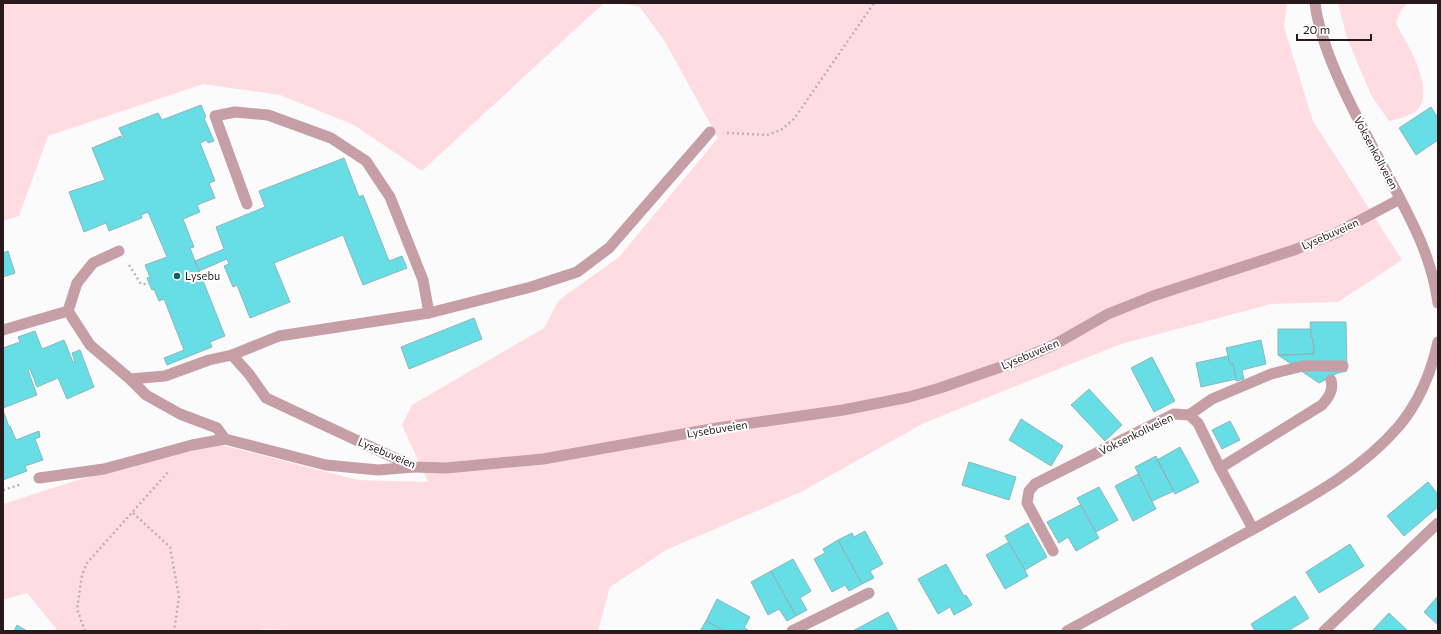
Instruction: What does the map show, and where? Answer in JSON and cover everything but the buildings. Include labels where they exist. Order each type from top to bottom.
[{"type":"street","name":"Voksenkollveien","points":[[1315,3],[1319,26],[1325,45],[1344,90],[1421,239],[1428,259],[1438,303]]},
{"type":"street","points":[[247,204],[215,116],[235,112],[268,115],[331,138],[366,161],[390,198],[424,280],[429,313]]},
{"type":"street","points":[[130,379],[165,376],[209,360],[232,354],[279,336],[429,313],[524,288],[577,272],[609,248],[710,132]]},
{"type":"street","name":"Lysebuveien","points":[[232,354],[249,374],[266,398],[414,467],[446,468],[543,459],[718,428],[843,410],[909,397],[1012,363],[1052,346],[1108,314],[1153,296],[1294,250],[1336,233],[1400,199]]},
{"type":"street","points":[[68,310],[78,283],[93,263],[119,251]]},
{"type":"street","points":[[68,310],[90,345],[146,394],[173,410],[217,428],[225,439]]},
{"type":"street","points":[[3,330],[68,310]]},
{"type":"street","points":[[1067,631],[1295,506],[1351,471],[1385,440],[1409,413],[1417,400],[1430,371],[1438,342]]},
{"type":"street","points":[[1189,415],[1212,399],[1271,374],[1303,366],[1343,366]]},
{"type":"street","points":[[1220,468],[1322,405],[1328,398],[1331,391],[1331,380]]},
{"type":"street","name":"Voksenkollveien","points":[[1053,551],[1027,503],[1029,491],[1035,484],[1174,414],[1189,415],[1198,423],[1220,468],[1253,528]]},
{"type":"street","points":[[39,478],[104,469],[192,445],[225,439],[326,465],[378,470],[414,467]]},
{"type":"street","points":[[1324,631],[1438,523]]},
{"type":"street","points":[[792,631],[869,593]]},
{"type":"path","points":[[710,132],[767,135],[781,130],[794,119],[874,3]]},
{"type":"path","points":[[119,251],[141,284],[149,284]]},
{"type":"path","points":[[85,631],[77,609],[82,575],[87,563],[172,468]]},
{"type":"path","points":[[133,513],[170,547],[179,597],[174,631]]},
{"type":"shaded area","points":[[3,3],[604,3],[422,171],[354,125],[280,95],[203,84],[48,136],[19,216],[3,221]]},
{"type":"shaded area","points":[[613,3],[1287,3],[1284,27],[1313,121],[1402,260],[1338,302],[1271,304],[1121,344],[924,423],[801,492],[666,550],[610,587],[598,631],[313,631],[264,629],[258,631],[58,631],[27,593],[3,600],[3,504],[202,440],[358,480],[428,482],[402,425],[412,405],[544,328],[559,300],[619,257],[718,138],[664,40],[639,6]]},
{"type":"shaded area","points":[[1338,3],[1408,3],[1402,9],[1396,22],[1419,69],[1423,87],[1422,103],[1412,114],[1389,121],[1371,95],[1347,38]]},
{"type":"place","name":"Lysebu","points":[[177,276]]}]
